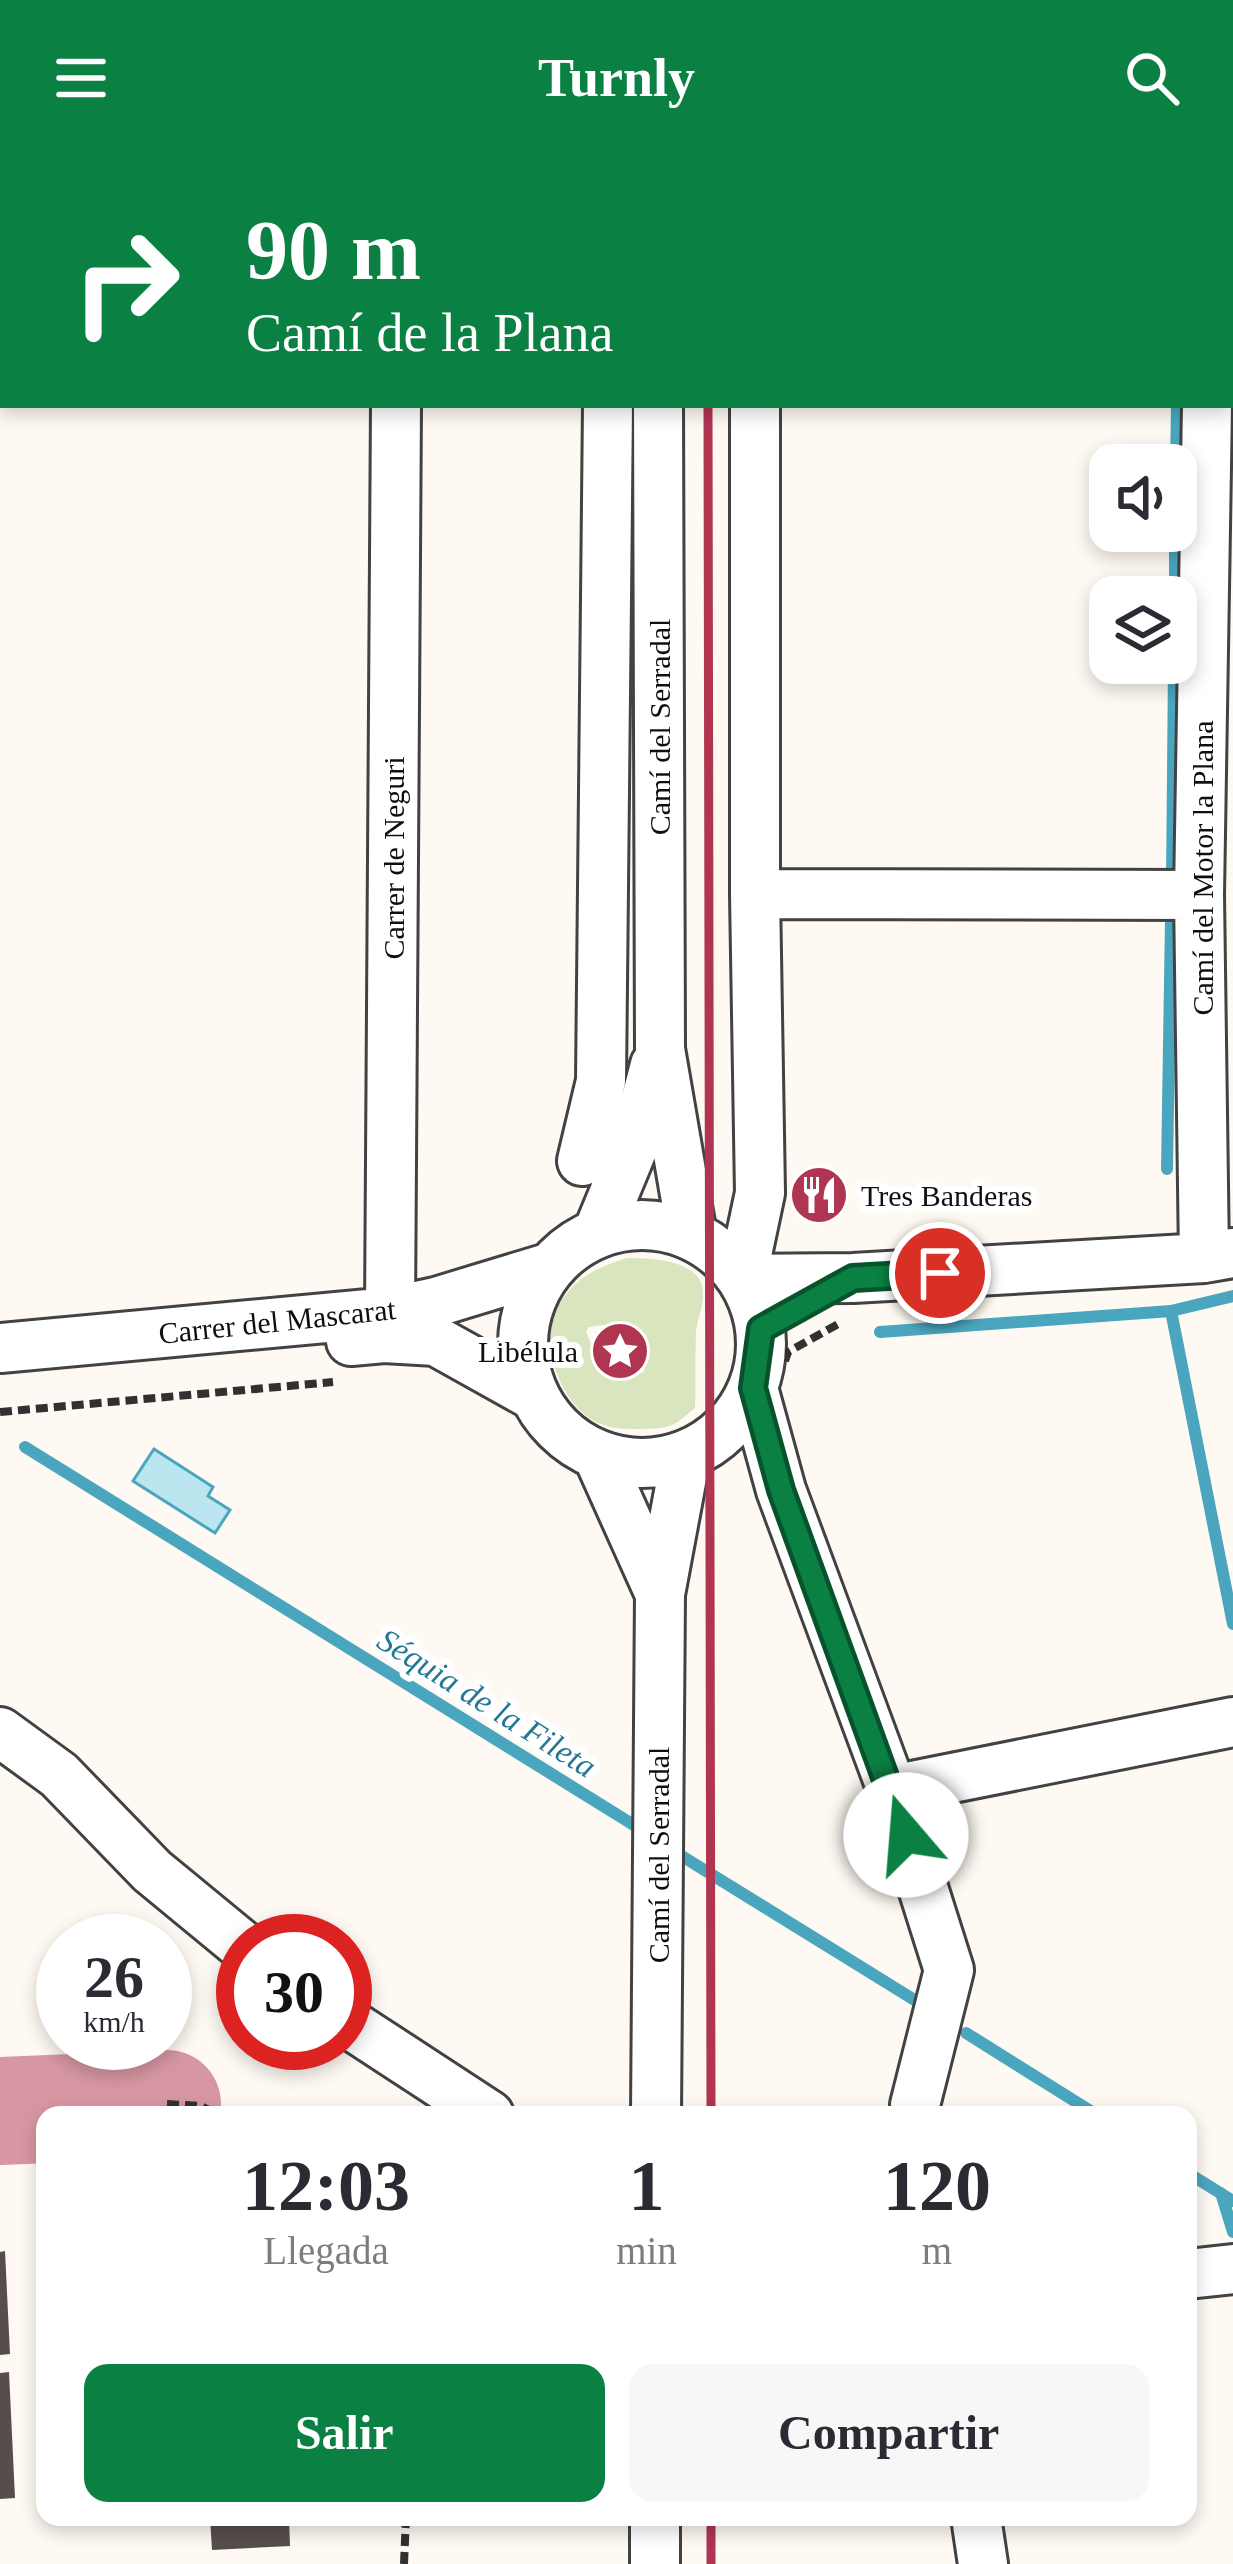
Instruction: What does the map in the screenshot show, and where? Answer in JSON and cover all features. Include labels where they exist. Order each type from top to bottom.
[{"type":"street","name":"Carrer de Neguri","points":[[390,1312],[396,408]]},
{"type":"street","points":[[582,1161],[601,1081],[608,408]]},
{"type":"street","name":"Camí del Serradal","points":[[598,1232],[634,1144],[660,1049],[658,408]]},
{"type":"street","points":[[725,1262],[760,1193],[755,408]]},
{"type":"street","name":"Camí del Motor la Plana","points":[[1208,408],[1199,895],[1219,1256]]},
{"type":"street","points":[[755,894],[1199,895]]},
{"type":"street","name":"Camí del Serradal","points":[[660,1049],[725,1262]]},
{"type":"street","points":[[748,1411],[686,1455],[642,1464],[598,1456],[558,1432],[531,1394],[522,1328],[548,1268],[598,1232],[645,1224],[725,1262],[854,1297]]},
{"type":"street","points":[[761,1329],[854,1297],[1219,1256]]},
{"type":"street","points":[[725,1262],[761,1329],[748,1411],[892,1790],[949,1970],[915,2106]]},
{"type":"street","name":"Carrer del Mascarat","points":[[0,1348],[390,1312],[548,1268]]},
{"type":"street","name":"Carrer del Mascarat","points":[[0,1374],[384,1338],[436,1341],[531,1394]]},
{"type":"street","name":"Camí del Serradal","points":[[656,2106],[660,1594],[686,1455]]},
{"type":"street","name":"Camí del Serradal","points":[[598,1456],[660,1594]]},
{"type":"street","points":[[892,1790],[1233,1722]]},
{"type":"street","points":[[0,1732],[59,1775],[152,1871],[216,1924]]},
{"type":"street","points":[[372,2039],[475,2106]]},
{"type":"street","points":[[655,2526],[655,2564]]},
{"type":"street","points":[[977,2526],[983,2564]]},
{"type":"path","points":[[748,1411],[788,1352],[854,1297]]},
{"type":"path","points":[[0,1412],[344,1381]]},
{"type":"path","points":[[167,2104],[201,2106]]},
{"type":"path","points":[[404,2564],[406,2526]]},
{"type":"green space","points":[[663,1260],[686,1268],[701,1283],[695,1408],[672,1425],[636,1429],[601,1424],[572,1401],[558,1376],[550,1347],[557,1308],[581,1279],[615,1262]],"holes":[[[603,1325],[629,1331],[639,1339],[644,1372],[619,1379],[614,1367],[596,1357],[600,1353],[586,1332]]]},
{"type":"water","points":[[154,1449],[213,1487],[208,1496],[230,1510],[215,1533],[133,1481]]},
{"type":"building","points":[[5,2251],[10,2354],[0,2355],[0,2252]]},
{"type":"building","points":[[9,2372],[15,2498],[0,2499],[0,2373]]},
{"type":"building","points":[[211,2526],[289,2526],[290,2546],[212,2550]]},
{"type":"waterway","points":[[1176,444],[1177,408]]},
{"type":"waterway","points":[[1175,552],[1175,576]]},
{"type":"waterway","points":[[1172,884],[1174,684]]},
{"type":"waterway","points":[[1167,1169],[1171,919]]},
{"type":"waterway","points":[[880,1332],[1171,1311],[1233,1296]]},
{"type":"waterway","points":[[1171,1311],[1233,1624]]},
{"type":"waterway","name":"Séquia de la Fileta","points":[[25,1447],[645,1832]]},
{"type":"waterway","name":"Séquia de la Fileta","points":[[672,1850],[921,2004]]},
{"type":"waterway","points":[[966,2033],[1083,2106]]},
{"type":"waterway","points":[[1197,2179],[1233,2201]]},
{"type":"waterway","points":[[1221,2193],[1233,2232]]},
{"type":"taxiway","points":[[119,2106],[167,2104]]},
{"type":"taxiway","points":[[0,2111],[36,2109]]},
{"type":"railway","points":[[708,408],[711,2106]]},
{"type":"railway","points":[[711,2526],[711,2564]]},
{"type":"place","name":"Tres Banderas","points":[[819,1195]]},
{"type":"place","name":"Libélula","points":[[620,1351]]},
{"type":"route","points":[[906,1835],[781,1490],[753,1388],[761,1329],[853,1278],[940,1273]]}]
